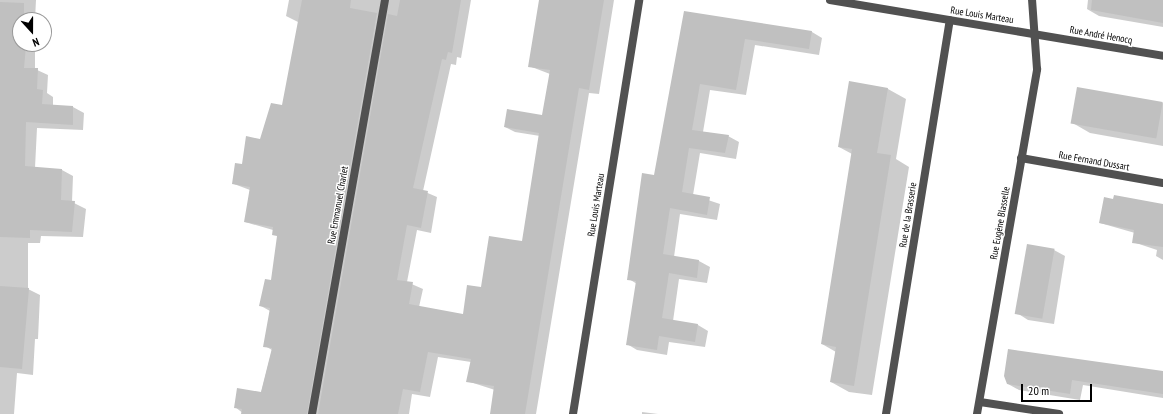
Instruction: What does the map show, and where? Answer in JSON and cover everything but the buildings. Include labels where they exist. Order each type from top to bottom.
[{"type":"street","name":"Rue Emmanuel Charlet","points":[[312,414],[385,0]]},
{"type":"street","name":"Rue Louis Marteau","points":[[573,414],[639,0]]},
{"type":"street","name":"Rue Louis Marteau","points":[[830,0],[1036,34]]},
{"type":"street","name":"Rue Eugène Blasselle","points":[[977,414],[1037,69],[1036,34],[1032,0]]},
{"type":"street","name":"Rue de la Brasserie","points":[[886,414],[950,20]]},
{"type":"street","name":"Rue André Henocq","points":[[1036,34],[1163,56]]},
{"type":"street","name":"Rue Fernand Dussart","points":[[1021,158],[1163,183]]},
{"type":"street","points":[[980,402],[1058,414]]}]
